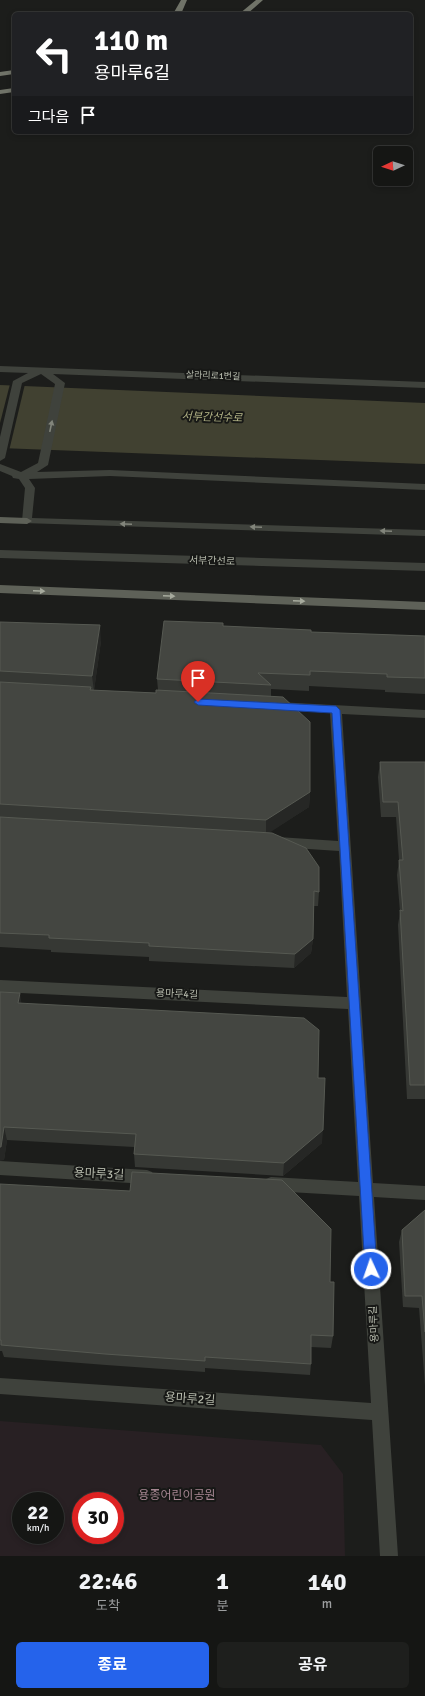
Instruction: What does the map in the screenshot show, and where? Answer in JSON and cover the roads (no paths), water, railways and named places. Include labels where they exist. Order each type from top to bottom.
[{"type":"highway","points":[[178,12],[184,0]]},
{"type":"highway","points":[[245,12],[260,0]]},
{"type":"highway","points":[[0,74],[12,72]]},
{"type":"highway","points":[[0,92],[12,90]]},
{"type":"main road","points":[[0,520],[27,520]]},
{"type":"main road","points":[[0,589],[425,606]]},
{"type":"street","name":"살라리로1번길","points":[[0,369],[425,385]]},
{"type":"street","points":[[0,458],[18,381],[42,370],[60,383],[43,465],[22,476]]},
{"type":"street","points":[[0,467],[22,476],[30,488],[27,520],[425,533]]},
{"type":"street","points":[[0,475],[22,476],[110,473],[425,487]]},
{"type":"street","name":"서부간선로","points":[[0,554],[425,567]]},
{"type":"street","points":[[266,706],[425,714]]},
{"type":"street","name":"용마루길","points":[[336,710],[389,1556]]},
{"type":"street","points":[[266,841],[344,846]]},
{"type":"street","name":"용마루4길","points":[[0,986],[354,1003]]},
{"type":"street","name":"용마루3길","points":[[0,1168],[159,1177]]},
{"type":"street","points":[[255,1183],[425,1193]]},
{"type":"street","name":"용마루2길","points":[[0,1386],[380,1412]]},
{"type":"water","name":"서부간선수로","points":[[0,385],[425,403],[425,464],[0,448]]},
{"type":"park label","name":"용종어린이공원","points":[[177,1495]]}]
